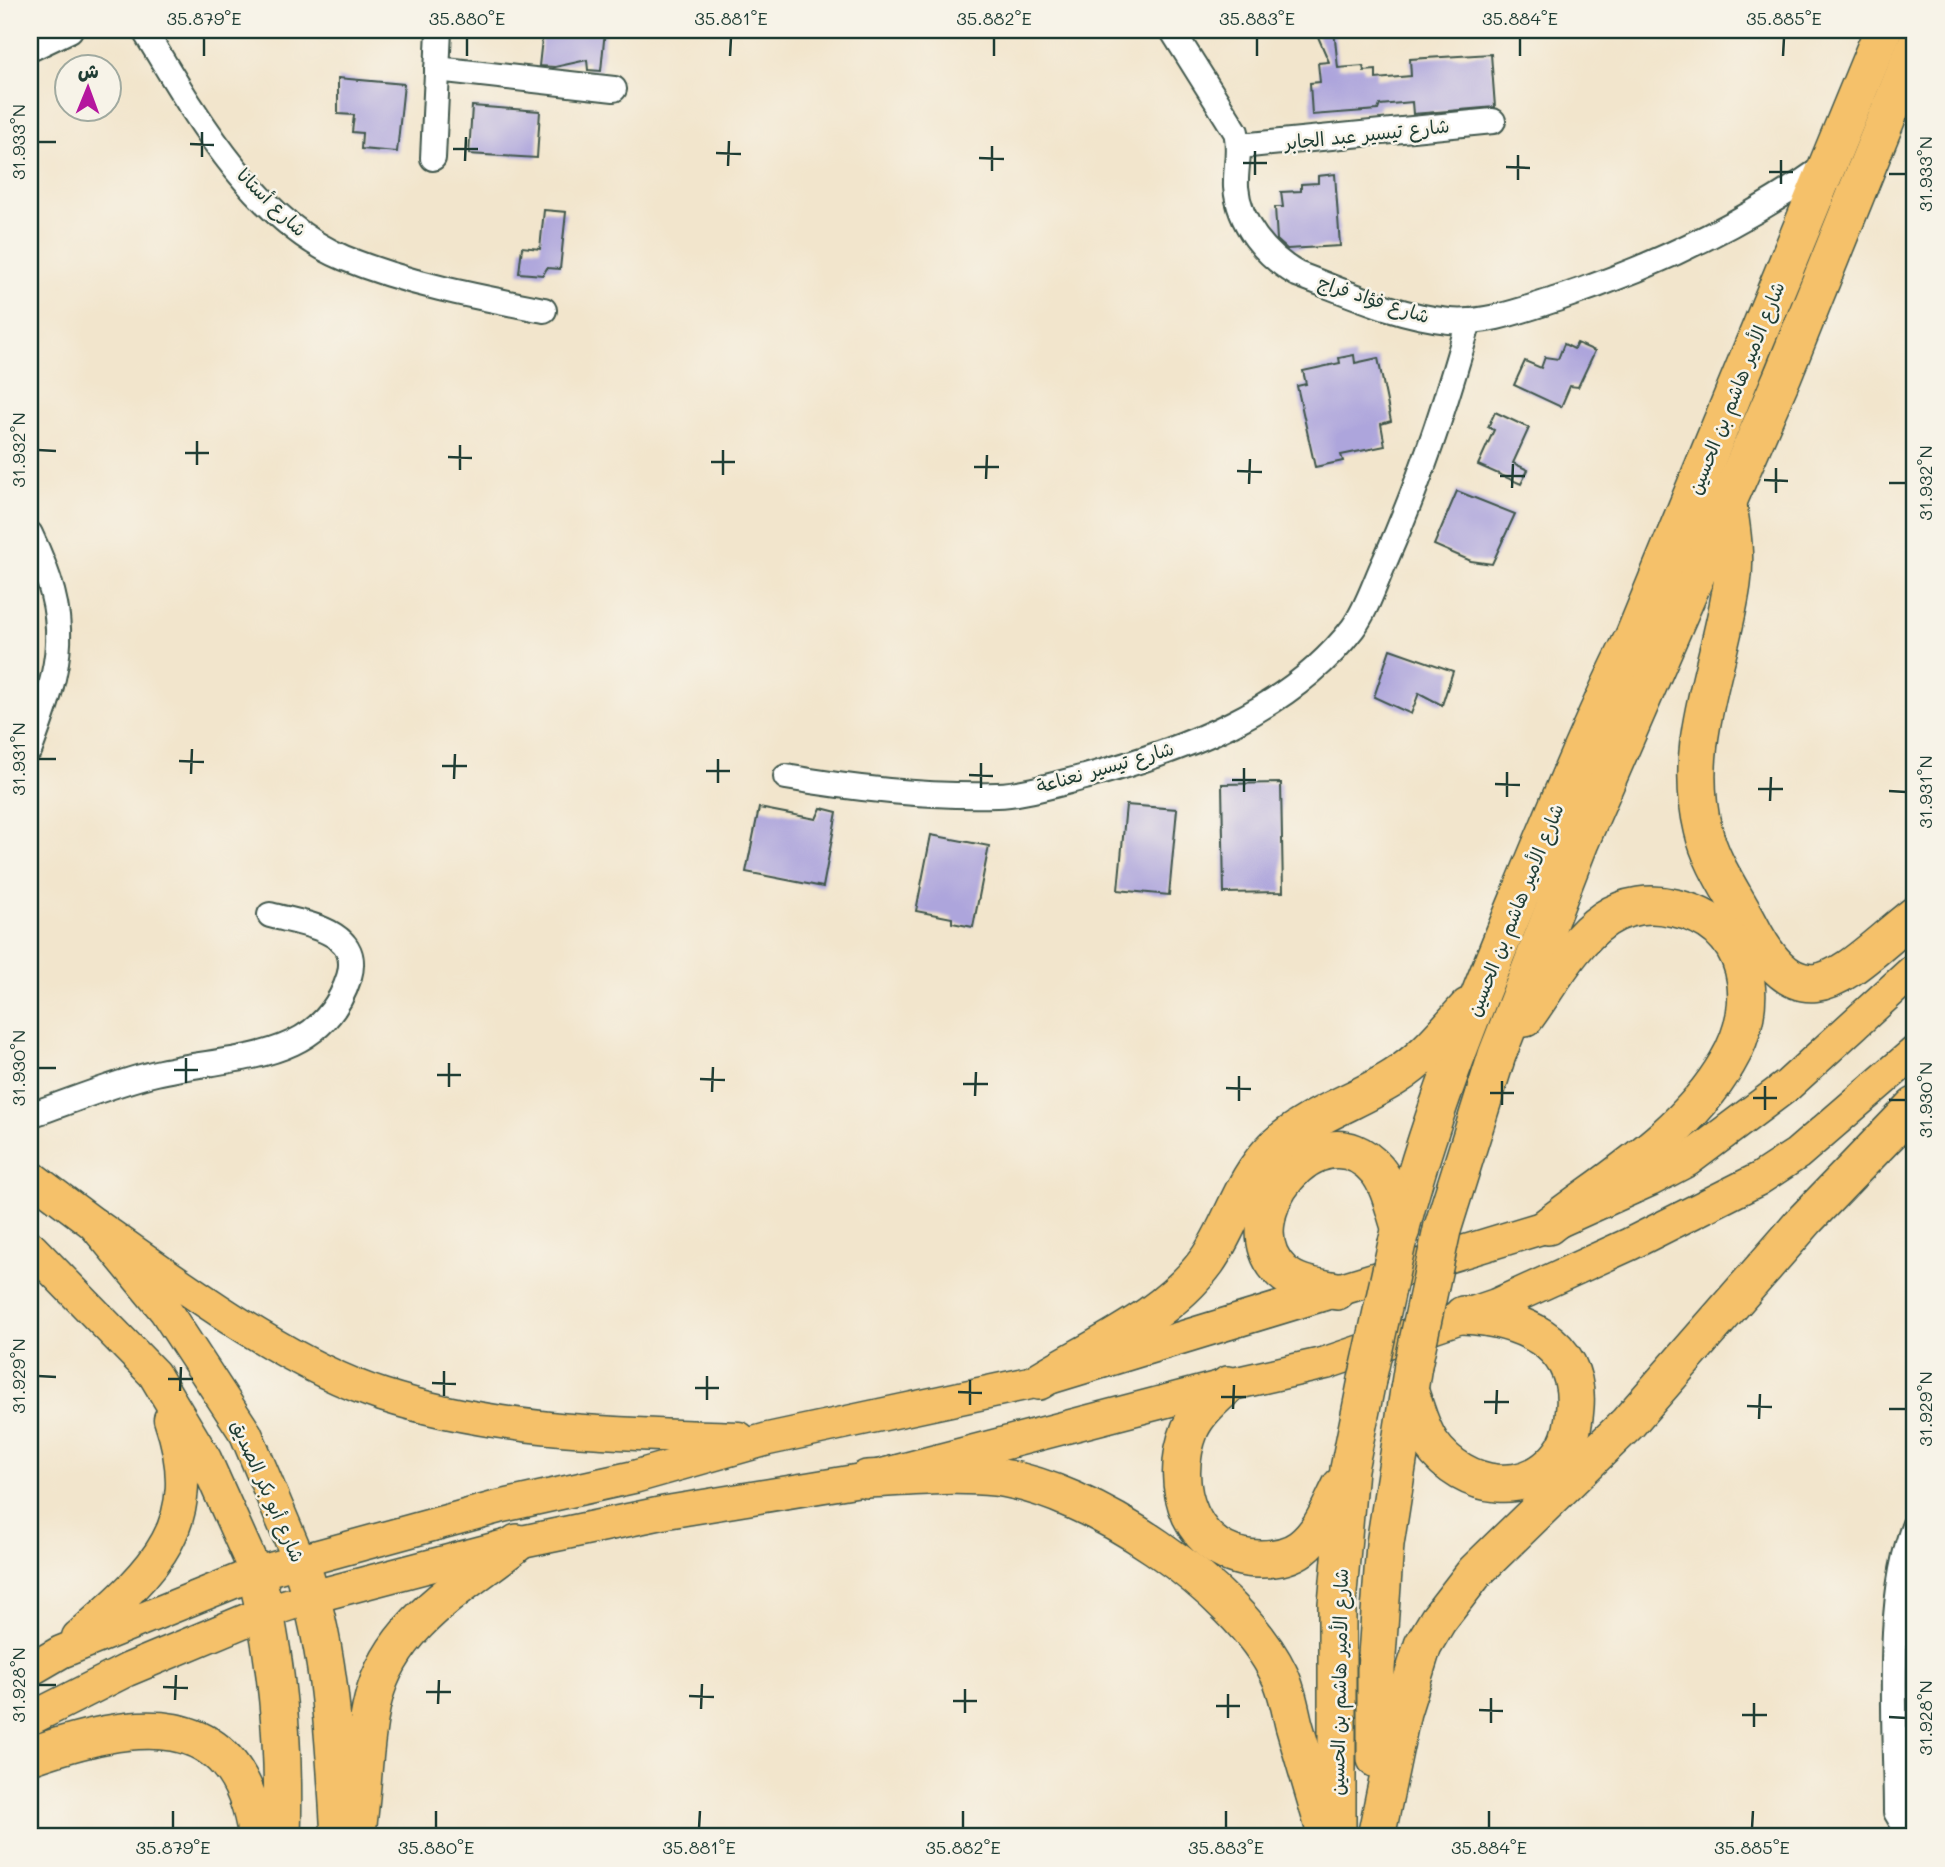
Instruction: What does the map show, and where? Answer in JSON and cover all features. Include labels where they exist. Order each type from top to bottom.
[{"type":"highway","name":"شارع الأمير هاشم بن الحسين","points":[[1337,1837],[1337,1604],[1349,1469],[1399,1236],[1449,1075],[1480,994],[1590,724],[1634,636],[1883,30]]},
{"type":"highway","name":"شارع الأمير هاشم بن الحسين","points":[[1376,1837],[1378,1621],[1385,1544],[1411,1378],[1442,1230],[1497,1055],[1616,754],[1783,375],[1915,48]]},
{"type":"highway","points":[[1728,502],[1734,544],[1732,586],[1702,710],[1696,752],[1696,790],[1708,848],[1768,957],[1787,978],[1801,984],[1816,984],[1833,976],[1915,915]]},
{"type":"highway","points":[[1497,1055],[1586,936],[1603,920],[1630,907],[1662,905],[1708,918],[1730,939],[1738,951],[1747,991],[1745,1018],[1727,1063],[1678,1127],[1548,1226]]},
{"type":"highway","points":[[1039,1381],[1161,1308],[1188,1284],[1209,1258],[1257,1166],[1276,1146],[1321,1115],[1365,1094],[1414,1064],[1480,994]]},
{"type":"highway","points":[[1376,1837],[1406,1699],[1423,1645],[1438,1620],[1475,1572],[1628,1423],[1806,1219],[1915,1106]]},
{"type":"highway","points":[[1337,1291],[1297,1283],[1275,1265],[1271,1255],[1266,1234],[1269,1211],[1275,1194],[1290,1172],[1318,1152],[1334,1150],[1364,1158],[1384,1182],[1399,1236]]},
{"type":"highway","points":[[1411,1378],[1430,1443],[1447,1463],[1477,1481],[1509,1483],[1535,1476],[1565,1448],[1573,1426],[1575,1389],[1563,1359],[1550,1343],[1509,1320],[1463,1315]]},
{"type":"highway","points":[[1228,1385],[1200,1412],[1190,1429],[1181,1463],[1180,1480],[1185,1504],[1193,1525],[1204,1537],[1229,1553],[1244,1558],[1286,1556],[1300,1549],[1321,1525],[1349,1469]]},
{"type":"highway","points":[[867,1479],[995,1477],[1038,1488],[1113,1522],[1186,1569],[1225,1601],[1248,1626],[1280,1675],[1327,1837]]},
{"type":"highway","points":[[356,1837],[372,1701],[388,1660],[410,1629],[425,1614],[517,1543]]},
{"type":"highway","name":"شارع أبو بكر الصديق","points":[[300,1562],[312,1597],[325,1655],[334,1722],[340,1837]]},
{"type":"highway","points":[[256,1573],[266,1612],[278,1686],[284,1771],[282,1837]]},
{"type":"highway","points":[[30,1756],[99,1736],[134,1731],[165,1731],[195,1737],[216,1750],[234,1770],[246,1792],[257,1837]]},
{"type":"main road","points":[[30,1670],[61,1652],[256,1573],[498,1507],[634,1477],[768,1439],[1039,1381],[1548,1226],[1688,1160],[1788,1085],[1915,969]]},
{"type":"main road","points":[[30,1719],[127,1670],[266,1612],[312,1597],[517,1543],[667,1512],[867,1479],[1228,1385],[1326,1363],[1496,1305],[1606,1255],[1759,1179],[1812,1142],[1915,1052]]},
{"type":"main road","name":"شارع أبو بكر الصديق","points":[[30,1176],[94,1224],[165,1310],[246,1434],[300,1562]]},
{"type":"main road","points":[[94,1224],[233,1318],[338,1377],[381,1394],[458,1415],[558,1430],[768,1439]]},
{"type":"main road","points":[[30,1247],[154,1374],[205,1459],[256,1573]]},
{"type":"main road","points":[[61,1652],[129,1592],[167,1545],[176,1523],[184,1487],[178,1441],[154,1374]]},
{"type":"street","points":[[30,49],[71,30]]},
{"type":"street","name":"شارع أستانا","points":[[144,30],[208,134],[243,177],[288,222],[312,240],[342,257],[443,290],[544,310]]},
{"type":"street","points":[[433,158],[439,30]]},
{"type":"street","name":"شارع فؤاد فراج","points":[[1172,30],[1189,61],[1228,117],[1240,146],[1236,187],[1241,208],[1256,238],[1284,266],[1297,274],[1408,314],[1469,321],[1536,306],[1653,265],[1759,209],[1828,164]]},
{"type":"street","points":[[437,69],[614,89]]},
{"type":"street","name":"شارع تيسير عبد الجابر","points":[[1240,146],[1493,121]]},
{"type":"street","points":[[1759,209],[1786,209],[1795,220],[1795,244]]},
{"type":"street","name":"شارع تيسير نعناعة","points":[[786,777],[903,794],[1000,795],[1134,763],[1203,737],[1259,709],[1327,658],[1355,625],[1411,501],[1442,418],[1469,321]]},
{"type":"street","points":[[30,534],[56,596],[59,639],[54,677],[30,749]]},
{"type":"street","points":[[30,1115],[157,1073],[268,1052],[315,1031],[334,1010],[345,990],[352,968],[348,948],[341,938],[331,932],[270,915]]},
{"type":"street","points":[[1915,1524],[1899,1585],[1896,1637],[1896,1812],[1906,1829],[1915,1835]]},
{"type":"building","points":[[543,30],[605,30],[601,71],[588,70],[587,60],[555,67],[539,66]]},
{"type":"building","points":[[1315,30],[1334,30],[1338,68],[1363,66],[1364,71],[1376,70],[1376,79],[1411,76],[1410,59],[1491,54],[1495,107],[1413,114],[1412,102],[1380,105],[1378,110],[1312,115],[1310,83],[1320,82],[1318,63],[1329,62]]},
{"type":"building","points":[[338,78],[404,84],[397,152],[361,149],[362,133],[352,132],[354,115],[338,114]]},
{"type":"building","points":[[472,106],[540,111],[537,158],[469,154]]},
{"type":"building","points":[[1335,174],[1340,246],[1287,249],[1277,240],[1275,207],[1283,207],[1281,192],[1301,191],[1301,184],[1318,183],[1318,176]]},
{"type":"building","points":[[544,210],[566,212],[560,269],[547,268],[543,275],[519,273],[522,247],[540,249]]},
{"type":"building","points":[[1577,343],[1595,351],[1578,387],[1570,386],[1561,407],[1514,385],[1525,361],[1541,368],[1545,357],[1558,359],[1564,344],[1574,349]]},
{"type":"building","points":[[1354,355],[1355,363],[1378,358],[1391,421],[1381,424],[1385,446],[1341,455],[1343,461],[1315,467],[1297,386],[1306,384],[1303,371],[1340,363],[1339,358]]},
{"type":"building","points":[[1495,412],[1529,428],[1513,463],[1528,470],[1521,484],[1478,465],[1494,430],[1488,427]]},
{"type":"building","points":[[1457,491],[1515,514],[1492,564],[1471,561],[1434,545]]},
{"type":"building","points":[[1390,649],[1453,671],[1442,705],[1419,693],[1411,714],[1374,697]]},
{"type":"building","points":[[1281,783],[1283,892],[1224,893],[1222,784]]},
{"type":"building","points":[[1126,805],[1177,809],[1169,895],[1118,890]]},
{"type":"building","points":[[759,808],[816,819],[821,808],[837,812],[823,887],[746,872]]},
{"type":"building","points":[[931,835],[989,846],[973,927],[952,923],[952,918],[916,911]]}]
